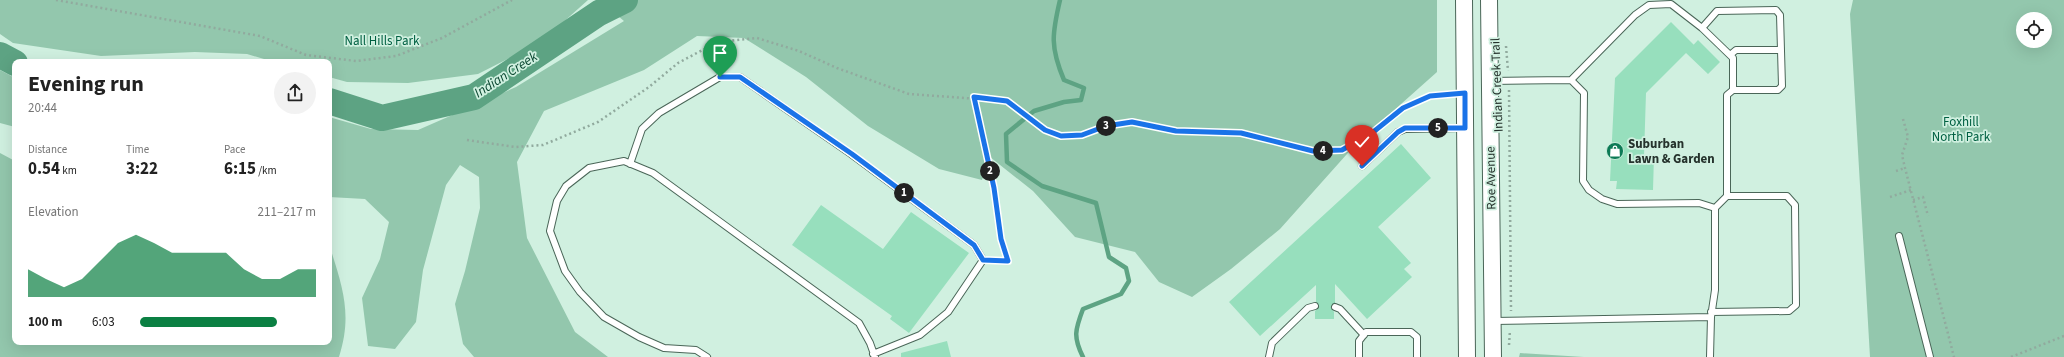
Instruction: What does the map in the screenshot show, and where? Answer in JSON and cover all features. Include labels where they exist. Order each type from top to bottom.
[{"type":"main road","name":"Roe Avenue","points":[[1464,2],[1467,357]]},
{"type":"main road","name":"Roe Avenue","points":[[1489,2],[1493,357]]},
{"type":"lane","points":[[1490,81],[1571,80],[1635,15],[1650,6],[1671,4],[1702,28],[1733,58],[1733,90]]},
{"type":"lane","points":[[1702,28],[1717,11],[1776,10],[1780,15],[1782,86],[1778,90],[1733,90],[1727,95],[1727,196]]},
{"type":"lane","points":[[1730,56],[1736,50],[1781,50]]},
{"type":"lane","points":[[630,164],[642,129],[659,113],[720,77],[740,77],[852,154],[974,245],[983,260],[948,312],[920,335],[874,356],[859,323],[653,173],[630,164],[624,161],[589,168],[566,186],[557,201],[550,232],[565,271],[580,292],[604,318],[639,337],[664,348],[696,350],[707,357]]},
{"type":"lane","points":[[1571,80],[1584,93],[1583,182],[1589,190],[1602,199],[1617,204],[1699,203],[1715,208]]},
{"type":"lane","points":[[1362,166],[1398,132],[1405,128],[1465,128]]},
{"type":"lane","points":[[1493,321],[1711,315],[1789,311],[1796,304],[1795,205],[1787,196],[1727,196],[1715,208],[1715,290],[1711,315],[1710,357]]},
{"type":"lane","points":[[1898,236],[1930,357]]},
{"type":"lane","points":[[1269,357],[1272,343],[1308,308],[1315,306]]},
{"type":"lane","points":[[1335,307],[1340,309],[1364,335]]},
{"type":"lane","points":[[1359,357],[1359,340],[1366,332],[1411,332],[1416,337],[1416,357]]},
{"type":"path","points":[[56,0],[260,36],[306,54],[356,61],[396,56],[436,41],[512,0]]},
{"type":"path","points":[[467,140],[515,147],[543,145],[598,122],[649,87],[678,63],[710,46],[726,41],[758,38],[799,51],[836,68],[910,94],[974,97],[1007,101],[1045,130],[1061,136],[1082,135],[1106,126],[1132,122],[1176,131],[1241,133],[1313,151],[1342,150],[1372,133],[1403,108],[1430,96],[1465,93]]},
{"type":"path","name":"Indian Creek Trail","points":[[1506,43],[1508,81],[1511,321],[1509,350]]},
{"type":"path","points":[[974,97],[994,188],[1001,239],[1008,261],[983,260]]},
{"type":"path","points":[[1903,119],[1908,137],[1902,154],[1954,357]]},
{"type":"path","points":[[1896,171],[1905,168]]},
{"type":"path","points":[[1890,197],[1911,190]]},
{"type":"path","points":[[1913,200],[1923,197],[1928,216]]},
{"type":"path","points":[[2011,357],[2064,336]]},
{"type":"green space","name":"Nall Hills Park","points":[[0,0],[588,0],[541,42],[478,74],[408,83],[347,82],[332,78],[332,59],[264,59],[247,54],[195,52],[101,56],[13,43],[0,34]]},
{"type":"green space","points":[[599,0],[1437,0],[1437,72],[1355,145],[1280,229],[1231,269],[1192,297],[1159,282],[1135,252],[1075,237],[1033,191],[990,157],[982,180],[939,169],[868,126],[806,77],[744,38],[697,36],[644,70],[544,111],[517,162],[527,238],[575,332],[608,357],[474,357],[463,344],[455,304],[465,271],[480,208],[479,177],[460,165],[446,185],[423,270],[416,322],[395,349],[368,346],[362,298],[380,259],[389,222],[365,199],[332,197],[332,118],[371,129],[418,130],[516,87],[624,21]]},
{"type":"green space","name":"Foxhill North Park","points":[[1853,0],[2064,0],[2064,357],[1870,357],[1850,14]]},
{"type":"green space","points":[[0,70],[12,76],[12,126],[0,123]]},
{"type":"green space","points":[[0,153],[12,159],[12,345],[332,345],[332,254],[342,287],[345,327],[339,357],[0,357]]},
{"type":"green space","points":[[1520,353],[1584,357],[1519,357]]},
{"type":"building","points":[[1671,22],[1694,45],[1646,93],[1644,156],[1654,156],[1653,190],[1616,189],[1617,181],[1610,181],[1615,78]]},
{"type":"building","points":[[1698,40],[1720,62],[1708,74],[1686,53]]},
{"type":"building","points":[[1401,144],[1431,178],[1378,227],[1411,263],[1404,269],[1412,277],[1367,319],[1335,284],[1335,303],[1331,307],[1334,312],[1334,319],[1315,319],[1315,311],[1319,307],[1316,302],[1316,285],[1260,336],[1229,302]]},
{"type":"building","points":[[821,205],[883,249],[911,212],[969,253],[909,333],[890,319],[892,316],[792,245]]},
{"type":"building","points":[[947,341],[951,357],[901,357],[901,353]]},
{"type":"waterway","name":"Indian Creek","points":[[332,102],[382,118],[474,97],[599,13],[625,0]]},
{"type":"waterway","points":[[1060,0],[1055,22],[1054,49],[1064,80],[1084,88],[1081,100],[1064,102],[1034,111],[1006,134],[1007,162],[1042,186],[1096,203],[1109,257],[1126,268],[1129,281],[1121,294],[1083,309],[1076,333],[1076,339],[1083,357]]},
{"type":"waterway","name":"Indian Creek","points":[[0,55],[12,61]]},
{"type":"place","name":"Suburban Lawn & Garden","points":[[1615,151]]},
{"type":"route","points":[[720,77],[740,77],[852,154],[974,245],[983,260],[1008,261],[1001,239],[1000,219],[974,97],[1007,101],[1045,130],[1061,136],[1082,135],[1106,126],[1132,122],[1176,131],[1241,133],[1313,151],[1342,150],[1372,133],[1403,108],[1430,96],[1449,93],[1465,93],[1465,128],[1405,128],[1398,132],[1362,166]]}]
